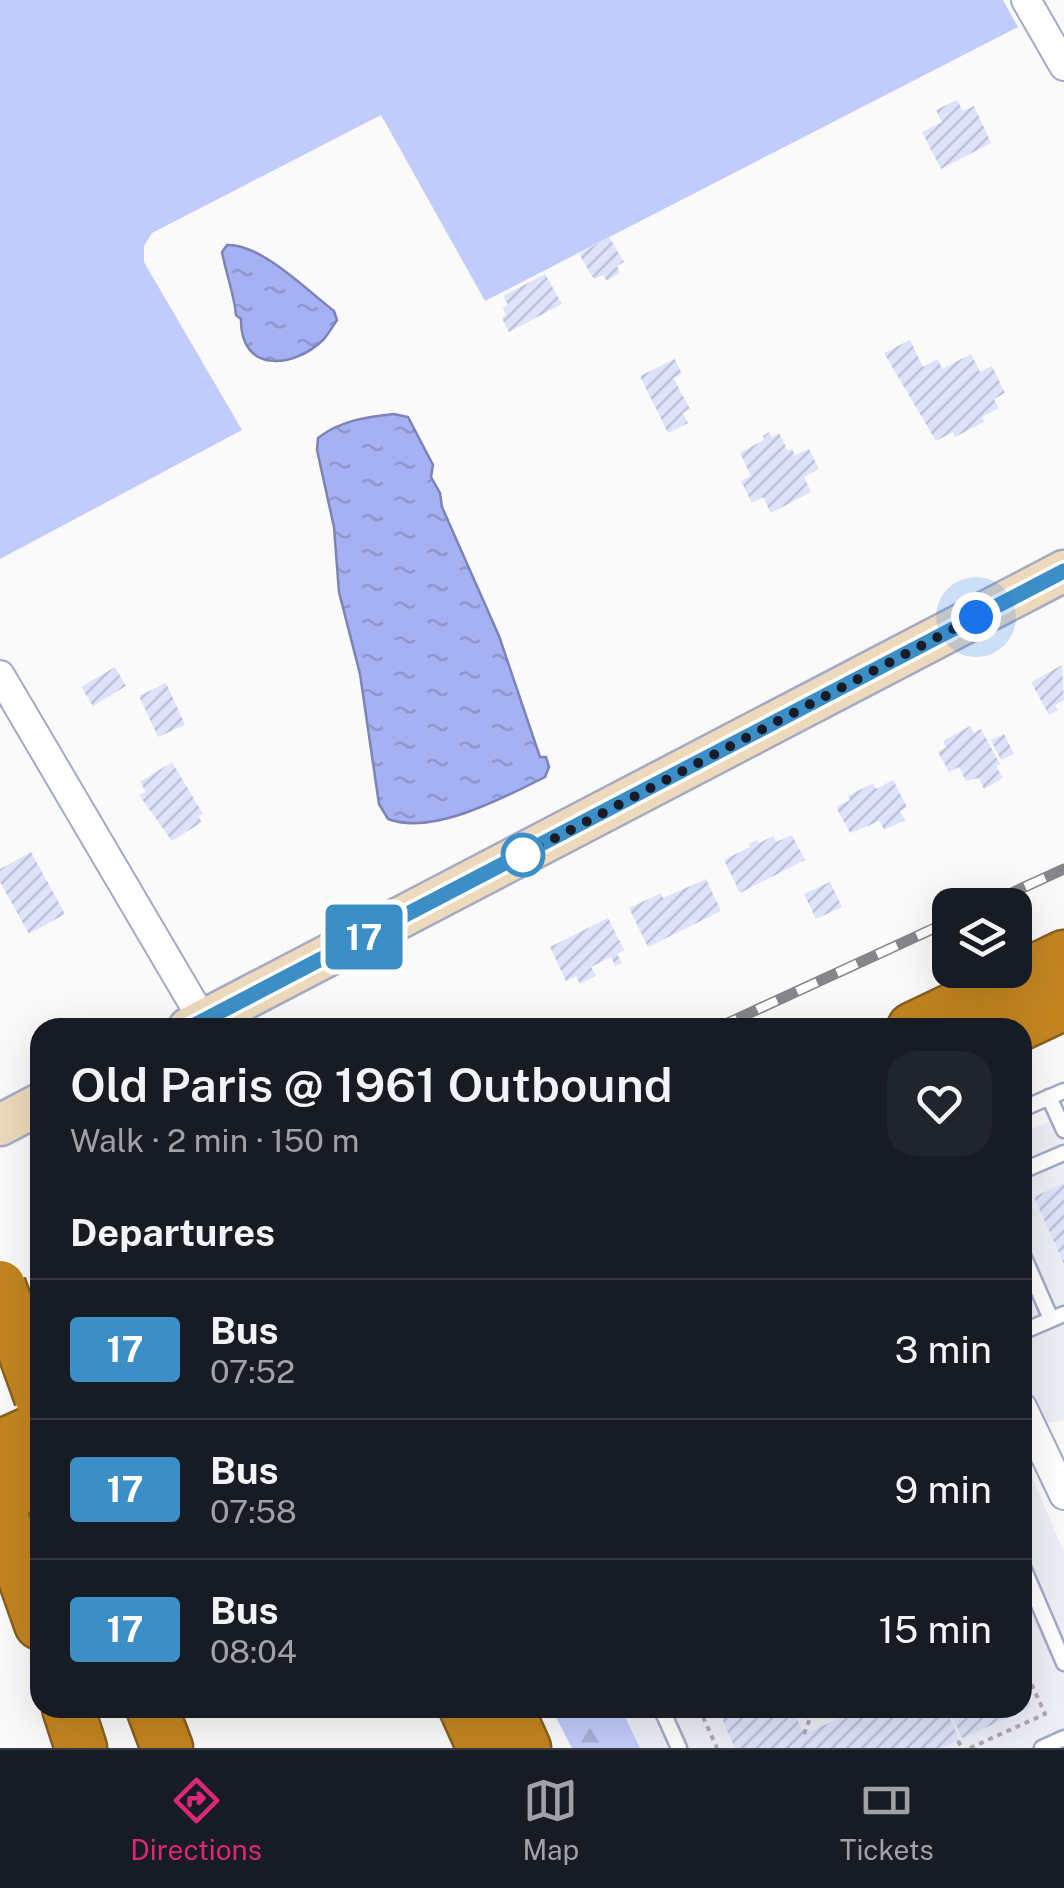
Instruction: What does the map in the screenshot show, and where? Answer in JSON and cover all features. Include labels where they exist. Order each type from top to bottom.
[{"type":"highway","points":[[934,1018],[1064,956]]},
{"type":"highway","points":[[1032,1019],[1064,1004]]},
{"type":"highway","points":[[0,1286],[30,1369]]},
{"type":"highway","points":[[0,1446],[30,1432]]},
{"type":"highway","points":[[0,1498],[30,1484]]},
{"type":"highway","points":[[0,1510],[30,1594]]},
{"type":"highway","points":[[62,1718],[66,1748]]},
{"type":"highway","points":[[71,1718],[81,1748]]},
{"type":"highway","points":[[156,1718],[167,1748]]},
{"type":"highway","points":[[470,1718],[483,1748]]},
{"type":"highway","points":[[512,1718],[525,1748]]},
{"type":"street","points":[[1026,0],[1064,66]]},
{"type":"street","points":[[207,1018],[1064,571]]},
{"type":"street","points":[[0,675],[193,1018]]},
{"type":"street","points":[[0,1125],[30,1109]]},
{"type":"street","points":[[1032,1428],[1064,1495]]},
{"type":"lane","points":[[1032,1105],[1057,1094],[1064,1130]]},
{"type":"lane","points":[[1032,1167],[1064,1153]]},
{"type":"lane","points":[[1032,1270],[1058,1316],[1032,1328]]},
{"type":"lane","points":[[1032,1588],[1064,1663]]},
{"type":"lane","points":[[665,1718],[680,1748]]},
{"type":"lane","points":[[1042,1748],[1064,1738]]},
{"type":"path","points":[[970,1748],[1045,1714],[1032,1690]]},
{"type":"path","points":[[704,1718],[717,1748]]},
{"type":"path","points":[[804,1734],[810,1718]]},
{"type":"path","points":[[958,1741],[962,1748]]},
{"type":"shaded area","points":[[1064,1115],[1064,1421],[1032,1423],[1032,1129]]},
{"type":"shaded area","points":[[1032,1478],[1064,1552],[1064,1748],[640,1748],[626,1718],[1032,1718]]},
{"type":"green space","points":[[0,0],[1003,0],[1018,27],[485,301],[381,115],[152,233],[144,246],[144,262],[242,430],[0,559]]},
{"type":"green space","points":[[556,1718],[626,1718],[640,1748],[572,1748]]},
{"type":"water","points":[[227,245],[240,246],[269,260],[334,311],[337,320],[323,340],[311,350],[284,360],[270,361],[249,349],[241,319],[236,315],[222,252]]},
{"type":"water","points":[[394,414],[408,417],[433,465],[431,477],[442,507],[499,636],[540,757],[546,757],[549,767],[545,777],[490,804],[426,822],[388,819],[379,804],[360,674],[339,592],[334,527],[317,450],[318,438],[336,427]]},
{"type":"building","points":[[957,100],[963,111],[974,106],[991,143],[941,169],[922,132],[942,122],[936,110]]},
{"type":"building","points":[[609,237],[624,262],[617,266],[620,273],[607,281],[603,275],[594,279],[579,254]]},
{"type":"building","points":[[545,274],[562,304],[509,332],[502,318],[506,315],[503,308],[508,305],[503,296]]},
{"type":"building","points":[[910,340],[923,367],[938,359],[942,369],[971,354],[980,372],[992,366],[1005,393],[994,399],[999,408],[982,417],[984,422],[955,437],[953,432],[936,441],[884,353]]},
{"type":"building","points":[[675,359],[682,374],[673,378],[690,409],[683,413],[688,423],[668,433],[640,376]]},
{"type":"building","points":[[769,432],[772,437],[779,433],[788,451],[792,449],[795,455],[809,449],[819,469],[804,477],[811,492],[771,513],[763,497],[752,503],[741,481],[751,476],[740,453],[764,440]]},
{"type":"building","points":[[1062,665],[1064,700],[1049,715],[1031,682]]},
{"type":"building","points":[[115,667],[126,686],[93,706],[81,687]]},
{"type":"building","points":[[166,683],[185,725],[158,737],[139,696]]},
{"type":"building","points":[[970,726],[974,733],[981,729],[1000,764],[996,766],[1003,778],[984,789],[979,778],[966,781],[959,767],[949,772],[938,752],[946,747],[943,741]]},
{"type":"building","points":[[1004,734],[1014,754],[1001,760],[991,740]]},
{"type":"building","points":[[172,762],[203,814],[198,816],[202,822],[172,841],[139,795],[146,792],[140,782]]},
{"type":"building","points":[[893,780],[907,807],[900,811],[905,820],[884,830],[880,821],[850,833],[836,807],[873,783],[876,789]]},
{"type":"building","points":[[792,835],[805,860],[740,893],[724,860],[757,840],[759,843],[773,836],[776,842]]},
{"type":"building","points":[[31,852],[65,914],[29,934],[0,882],[0,869]]},
{"type":"building","points":[[706,879],[721,911],[648,947],[629,908]]},
{"type":"building","points":[[830,882],[842,907],[816,919],[804,894]]},
{"type":"building","points":[[608,918],[624,950],[617,954],[622,963],[615,966],[611,957],[591,967],[596,976],[580,984],[576,976],[566,981],[550,947]]},
{"type":"building","points":[[1064,1183],[1064,1264],[1034,1197]]},
{"type":"building","points":[[722,1718],[797,1718],[804,1734],[840,1718],[950,1718],[959,1740],[942,1748],[735,1748]]},
{"type":"building","points":[[953,1718],[1007,1718],[962,1738]]},
{"type":"railway","points":[[1022,888],[1064,869]]},
{"type":"railway","points":[[739,1018],[932,929]]},
{"type":"railway","points":[[0,1356],[30,1342]]},
{"type":"bus line","name":"17","points":[[208,1018],[1064,571]]},
{"type":"route","points":[[523,855],[976,617]]}]
